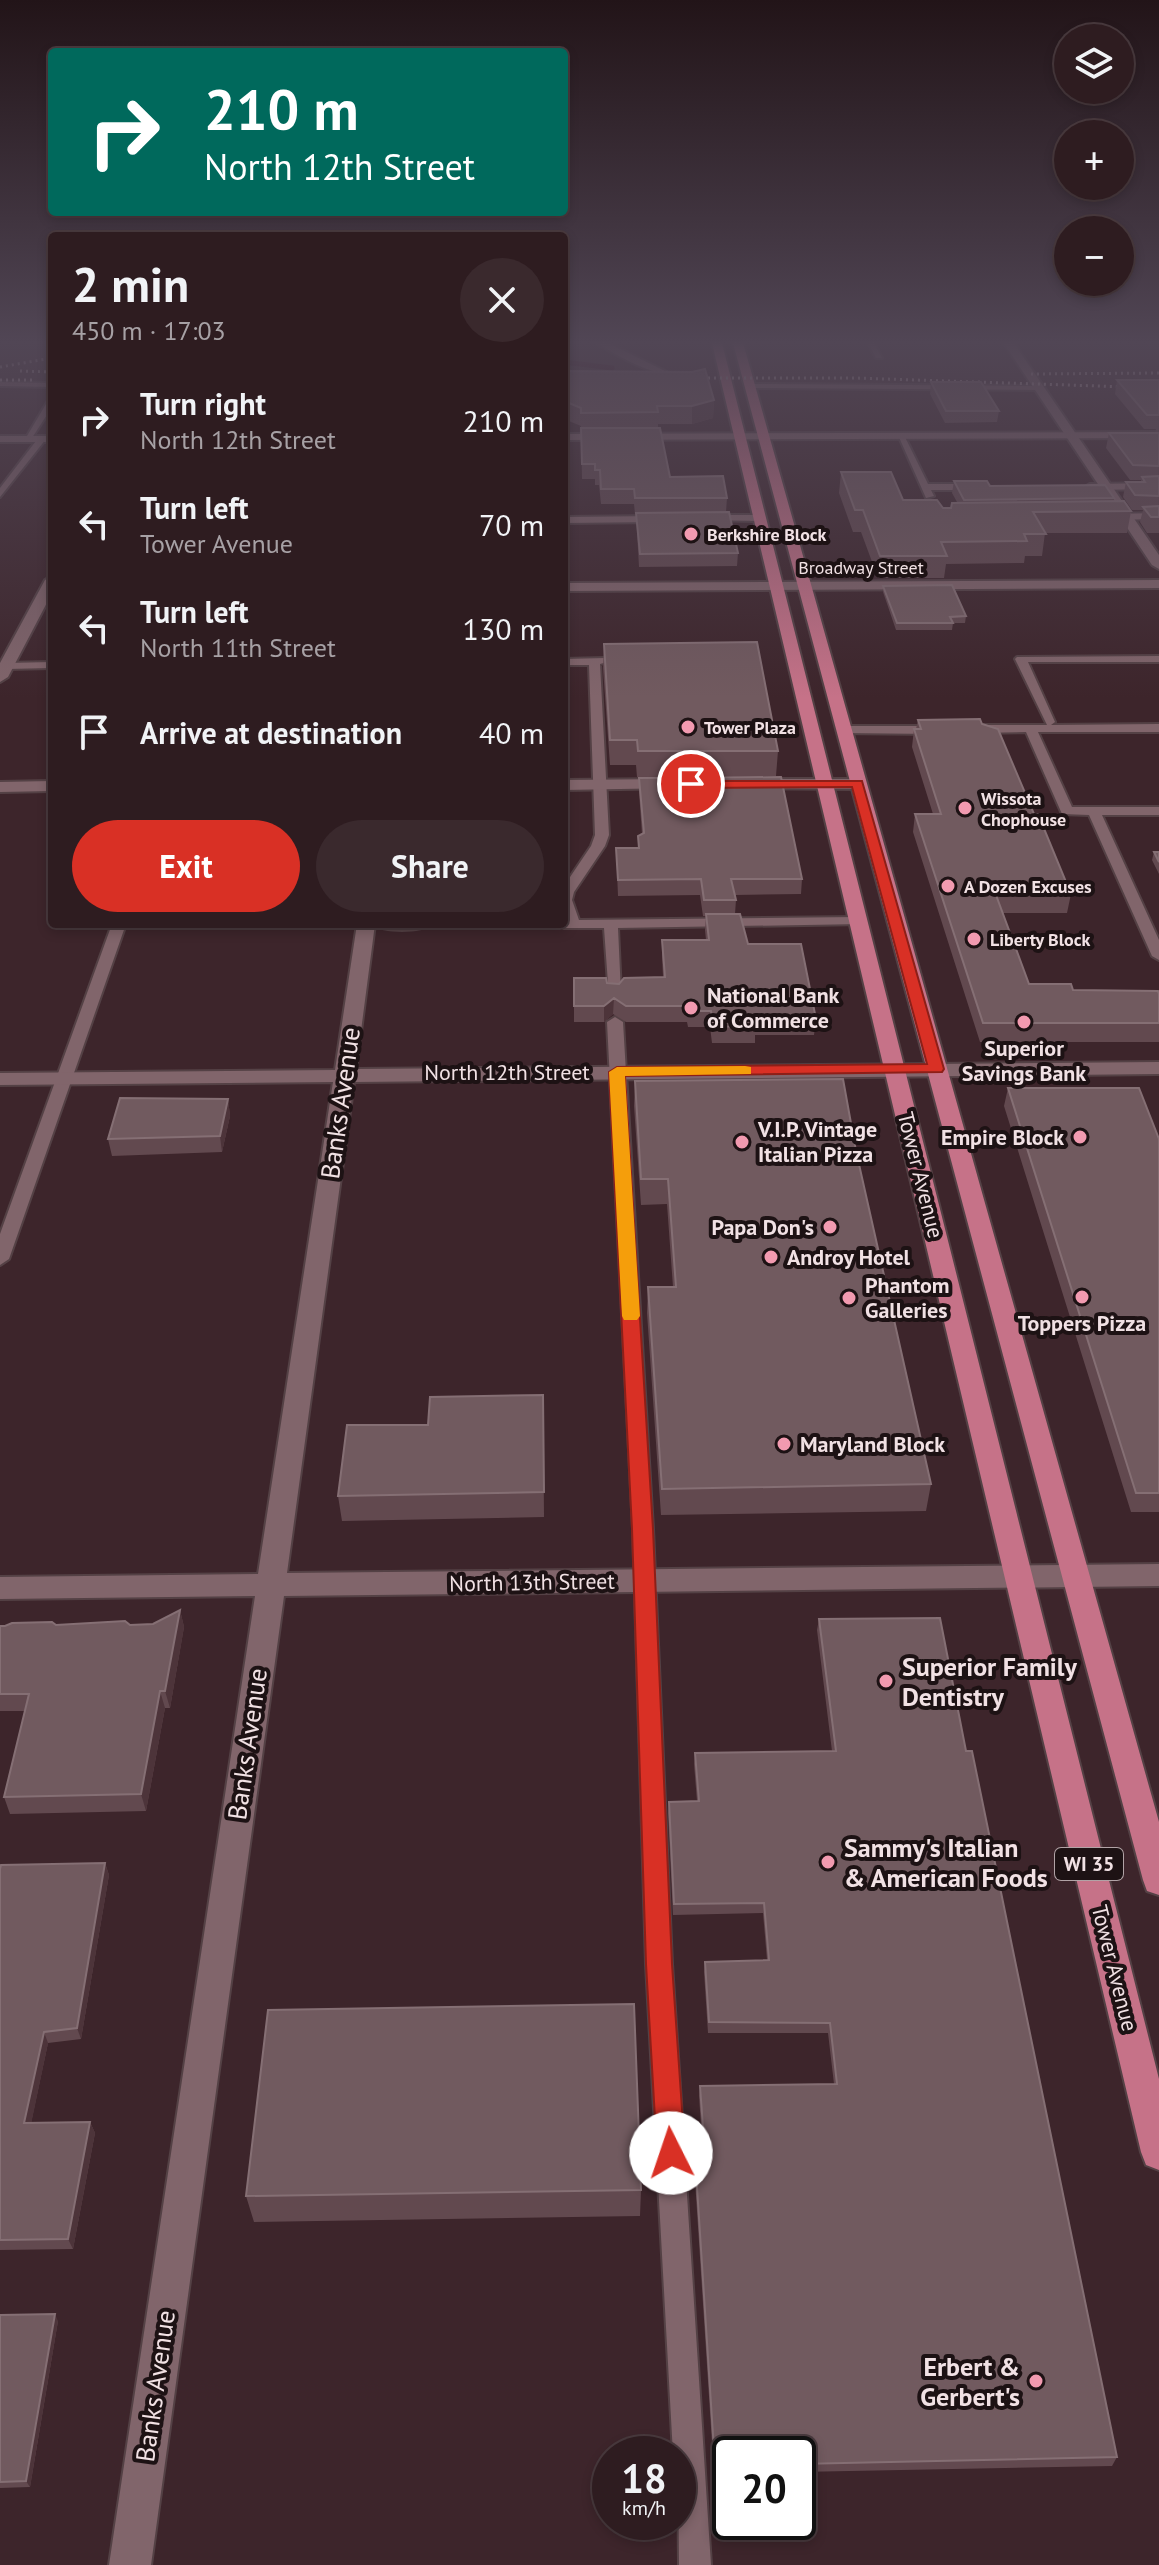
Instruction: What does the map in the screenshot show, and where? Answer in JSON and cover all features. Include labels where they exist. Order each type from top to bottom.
[{"type":"main road","name":"Tower Avenue","points":[[744,459],[1159,2152]]},
{"type":"main road","name":"Tower Avenue","points":[[768,459],[1078,1576],[1159,1880]]},
{"type":"street","points":[[1087,459],[1159,565]]},
{"type":"street","name":"Broadway Street","points":[[568,587],[1159,584]]},
{"type":"street","points":[[4,664],[48,589]]},
{"type":"street","points":[[568,785],[691,784]]},
{"type":"street","points":[[737,784],[857,784]]},
{"type":"street","points":[[0,787],[48,786]]},
{"type":"street","name":"Banks Avenue","points":[[130,2565],[365,928]]},
{"type":"street","name":"North 12th Street","points":[[0,1079],[1159,1068]]},
{"type":"street","name":"North 13th Street","points":[[0,1588],[1159,1575]]},
{"type":"lane","points":[[0,494],[30,459]]},
{"type":"lane","points":[[911,459],[935,508]]},
{"type":"lane","points":[[1076,487],[1159,486]]},
{"type":"lane","points":[[925,487],[985,487]]},
{"type":"lane","points":[[1095,517],[1159,516]]},
{"type":"lane","points":[[568,520],[674,518]]},
{"type":"lane","points":[[703,518],[758,518]]},
{"type":"lane","points":[[1049,722],[1021,659],[1159,659]]},
{"type":"lane","points":[[568,891],[602,835],[594,661]]},
{"type":"lane","points":[[568,662],[625,661]]},
{"type":"lane","points":[[4,664],[48,665]]},
{"type":"lane","points":[[843,730],[1159,728]]},
{"type":"lane","points":[[1031,729],[1067,811],[1159,811]]},
{"type":"lane","points":[[1094,811],[1159,956]]},
{"type":"lane","points":[[569,924],[858,921]]},
{"type":"lane","points":[[611,923],[614,994]]},
{"type":"lane","points":[[0,1259],[118,928]]},
{"type":"lane","points":[[615,1022],[644,1581],[659,1964],[695,2565]]},
{"type":"building","points":[[582,459],[666,459],[670,477],[723,476],[727,498],[635,498],[634,489],[601,489],[600,470],[595,470],[595,464],[582,464]]},
{"type":"building","points":[[1128,459],[1159,459],[1159,466],[1133,465]]},
{"type":"building","points":[[841,472],[891,472],[903,500],[937,500],[943,508],[951,508],[952,503],[1124,501],[1131,511],[1033,512],[1046,534],[1024,534],[1027,541],[941,542],[947,556],[880,556],[863,510],[855,510]]},
{"type":"building","points":[[1159,476],[1159,496],[1135,495],[1126,482],[1145,482],[1142,477]]},
{"type":"building","points":[[954,481],[987,481],[990,486],[1105,485],[1114,498],[964,500]]},
{"type":"building","points":[[1159,506],[1159,517],[1151,517],[1143,507]]},
{"type":"building","name":"Berkshire Block","points":[[729,512],[738,553],[640,554],[636,513]]},
{"type":"building","points":[[952,585],[966,616],[950,617],[953,623],[897,623],[883,586]]},
{"type":"building","points":[[757,642],[778,751],[638,751],[637,740],[610,740],[604,644]]},
{"type":"building","points":[[980,719],[982,724],[998,729],[1071,894],[996,895],[1029,984],[1071,984],[1073,990],[1158,991],[1159,1023],[983,1023],[915,814],[941,814],[914,729],[921,729],[918,720]]},
{"type":"building","points":[[781,777],[802,879],[731,879],[736,900],[704,900],[701,879],[618,880],[616,848],[639,848],[638,836],[644,833],[639,778]]},
{"type":"building","name":"National Bank of Commerce","points":[[706,914],[740,914],[748,944],[801,944],[816,1019],[755,1019],[756,1026],[713,1027],[711,1011],[688,1011],[688,1006],[626,1006],[614,998],[604,1006],[574,1006],[574,978],[606,978],[607,983],[619,984],[624,978],[665,977],[662,940],[709,940]]},
{"type":"building","points":[[843,1079],[856,1151],[931,1484],[662,1489],[648,1287],[676,1287],[668,1179],[641,1179],[635,1081]]},
{"type":"building","points":[[1008,1088],[1139,1088],[1159,1139],[1159,1493],[1136,1493]]},
{"type":"building","points":[[120,1098],[228,1099],[220,1136],[108,1139]]},
{"type":"building","points":[[543,1395],[544,1492],[338,1496],[347,1425],[428,1425],[430,1397]]},
{"type":"building","points":[[180,1610],[165,1691],[160,1691],[141,1794],[4,1797],[29,1694],[0,1694],[0,1626],[12,1623],[52,1622],[56,1625],[125,1621],[130,1625],[153,1624]]},
{"type":"building","points":[[940,1618],[966,1751],[972,1751],[1117,2457],[816,2464],[816,2436],[713,2436],[695,2156],[705,2155],[700,2086],[837,2084],[830,2023],[709,2022],[705,1962],[769,1960],[764,1903],[674,1904],[669,1802],[699,1801],[695,1753],[836,1751],[819,1619]]},
{"type":"building","points":[[105,1863],[77,2028],[44,2032],[24,2123],[90,2122],[68,2239],[0,2240],[1,1865]]},
{"type":"building","points":[[634,2004],[641,2190],[246,2196],[268,2010]]},
{"type":"building","points":[[55,2314],[26,2481],[0,2482],[0,2315]]},
{"type":"slow traffic","points":[[631,1316],[617,1072],[745,1070]]},
{"type":"place","name":"Berkshire Block","points":[[691,534]]},
{"type":"place","name":"Tower Plaza","points":[[688,727]]},
{"type":"place","name":"Wissota Chophouse","points":[[965,808]]},
{"type":"place","name":"A Dozen Excuses","points":[[948,886]]},
{"type":"place","name":"Liberty Block","points":[[974,939]]},
{"type":"place","name":"National Bank of Commerce","points":[[691,1008]]},
{"type":"place","name":"Superior Savings Bank","points":[[1024,1022]]},
{"type":"place","name":"Empire Block","points":[[1080,1137]]},
{"type":"place","name":"V.I.P. Vintage Italian Pizza","points":[[742,1142]]},
{"type":"place","name":"Papa Don's","points":[[830,1227]]},
{"type":"place","name":"Androy Hotel","points":[[771,1257]]},
{"type":"place","name":"Toppers Pizza","points":[[1082,1297]]},
{"type":"place","name":"Phantom Galleries","points":[[849,1298]]},
{"type":"place","name":"Maryland Block","points":[[784,1444]]},
{"type":"place","name":"Superior Family Dentistry","points":[[886,1681]]},
{"type":"place","name":"Sammy's Italian & American Foods","points":[[828,1862]]},
{"type":"place","name":"Erbert & Gerbert's","points":[[1036,2381]]},
{"type":"route","points":[[671,2153],[659,1964],[643,1529],[617,1072],[936,1069],[857,784],[691,784]]}]
